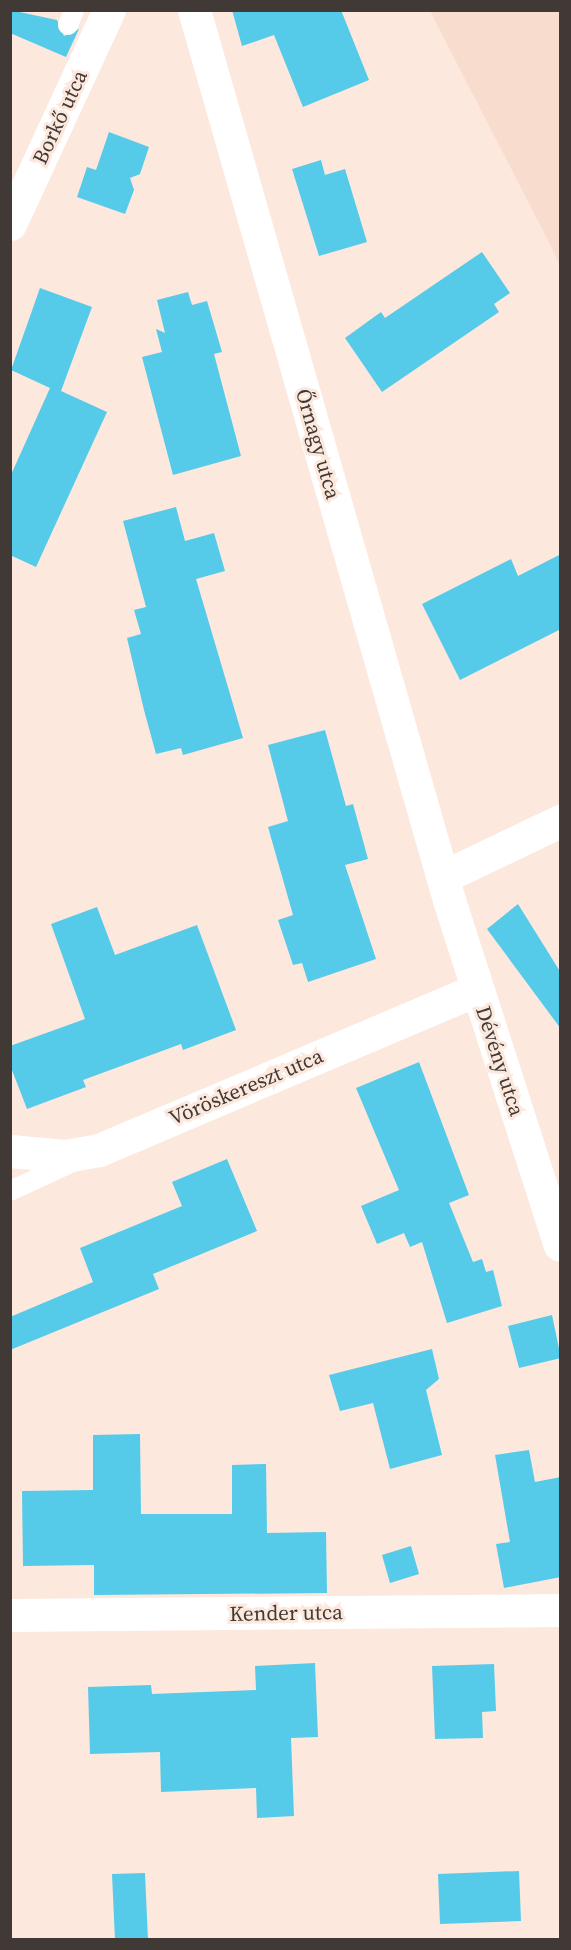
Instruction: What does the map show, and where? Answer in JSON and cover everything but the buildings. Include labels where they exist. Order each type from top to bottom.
[{"type":"street","name":"Borkő utca","points":[[10,224],[109,10]]},
{"type":"street","name":"Őrnagy utca","points":[[194,10],[443,877]]},
{"type":"street","points":[[443,877],[561,821]]},
{"type":"street","name":"Dévény utca","points":[[443,877],[476,990],[561,1245]]},
{"type":"street","name":"Vöröskereszt utca","points":[[10,1151],[65,1156],[99,1150],[476,990]]},
{"type":"street","name":"Kender utca","points":[[10,1615],[561,1610]]},
{"type":"lane","points":[[10,1191],[99,1150]]},
{"type":"shaded area","points":[[430,11],[560,11],[560,266],[552,248]]}]
